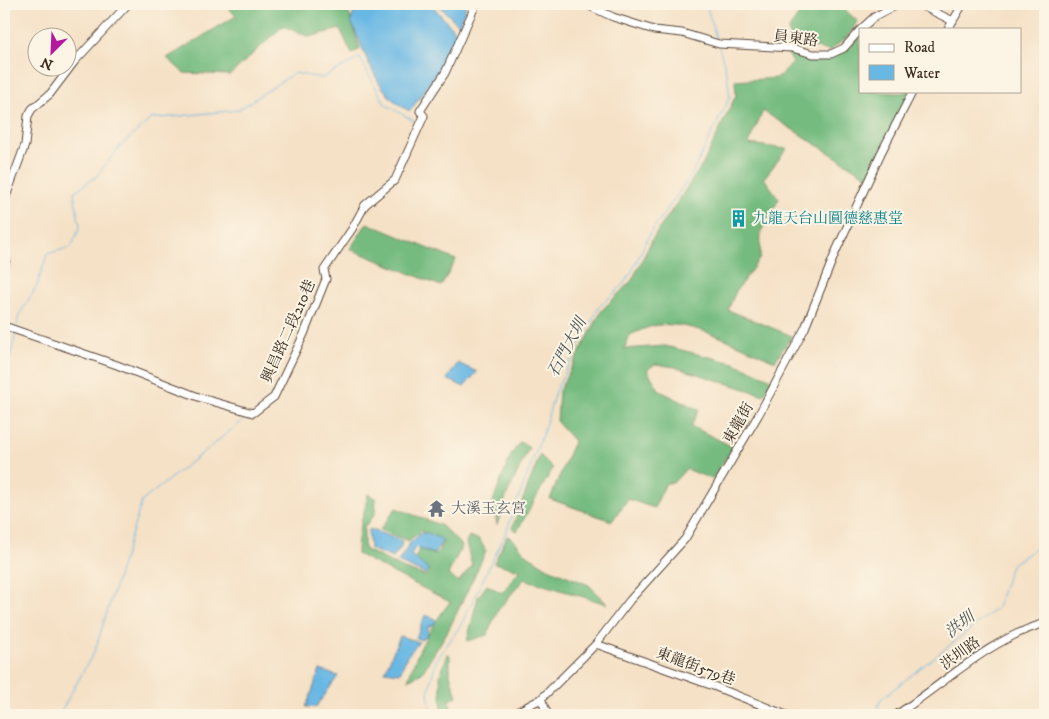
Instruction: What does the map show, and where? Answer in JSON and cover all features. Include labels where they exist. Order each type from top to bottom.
[{"type":"street","points":[[4,202],[25,145],[28,116],[32,109],[50,94],[75,61],[128,4]]},
{"type":"street","name":"興昌路二段210巷","points":[[4,326],[117,365],[201,398],[251,413],[274,397],[304,334],[323,288],[326,279],[324,270],[352,229],[365,205],[395,180],[424,116],[420,110],[445,73],[476,4]]},
{"type":"street","name":"員東路","points":[[585,4],[654,30],[682,33],[716,43],[774,49],[792,48],[824,55],[844,48],[859,31]]},
{"type":"street","name":"員東路","points":[[862,28],[874,17],[899,4]]},
{"type":"street","points":[[918,4],[953,21]]},
{"type":"street","points":[[949,28],[962,4]]},
{"type":"street","name":"東龍街","points":[[511,715],[541,699],[596,644],[630,600],[685,539],[759,414],[805,328],[836,251],[881,153],[913,92]]},
{"type":"street","points":[[4,256],[6,260],[4,266]]},
{"type":"street","name":"洪圳路","points":[[896,715],[933,691],[981,653],[1029,628],[1045,623]]},
{"type":"street","name":"東龍街579巷","points":[[596,644],[716,687],[786,715]]},
{"type":"street","points":[[541,699],[548,715]]},
{"type":"green space","points":[[225,4],[346,4],[360,49],[352,54],[340,29],[309,37],[283,26],[230,75],[184,73],[167,58],[236,16]]},
{"type":"green space","points":[[807,4],[839,4],[857,21],[850,34],[830,51],[793,43],[788,30]]},
{"type":"green space","points":[[859,37],[859,92],[910,92],[868,177],[763,111],[748,144],[787,149],[764,178],[779,199],[761,231],[760,258],[736,291],[728,310],[792,336],[775,361],[718,336],[688,327],[673,325],[652,326],[630,335],[624,349],[665,346],[734,363],[772,379],[764,395],[675,367],[655,364],[647,370],[660,391],[699,410],[691,426],[733,447],[712,479],[686,469],[673,483],[666,483],[654,508],[628,499],[612,521],[550,499],[574,441],[557,422],[559,391],[602,310],[632,280],[653,238],[703,164],[736,95],[735,81],[777,78],[793,63],[787,52],[819,60],[849,48]]},
{"type":"green space","points":[[367,223],[456,260],[441,286],[350,249]]},
{"type":"green space","points":[[520,442],[529,448],[506,497],[497,525],[493,501],[511,455]]},
{"type":"green space","points":[[540,455],[553,468],[517,531],[512,528]]},
{"type":"green space","points":[[368,494],[376,499],[375,514],[364,527],[364,549],[404,569],[426,576],[428,572],[415,559],[419,549],[436,555],[443,542],[421,531],[408,541],[380,530],[396,508],[442,526],[462,546],[448,574],[458,582],[472,566],[466,543],[469,536],[480,540],[486,551],[449,629],[422,673],[408,680],[425,639],[450,602],[357,554],[359,531]]},
{"type":"green space","points":[[507,536],[513,539],[526,554],[548,568],[589,585],[607,604],[524,579],[498,610],[487,635],[467,641],[478,597],[487,585],[502,593],[520,570],[494,563]]},
{"type":"green space","points":[[448,653],[450,656],[450,675],[457,696],[449,700],[452,715],[442,710],[440,676]]},
{"type":"water","points":[[370,4],[431,4],[454,30],[456,35],[440,69],[410,111],[399,104],[381,85],[373,72],[351,21],[353,14]]},
{"type":"water","points":[[437,4],[467,4],[459,25]]},
{"type":"water","points":[[458,363],[477,372],[464,387],[447,379]]},
{"type":"water","points":[[370,529],[402,541],[401,547],[393,558],[370,549],[368,531]]},
{"type":"water","points":[[421,533],[428,533],[443,540],[434,554],[415,547],[411,555],[429,570],[425,574],[398,562],[410,543]]},
{"type":"water","points":[[425,615],[434,618],[436,622],[427,628],[428,633],[422,640],[416,638]]},
{"type":"water","points":[[400,636],[419,642],[407,656],[400,673],[385,671]]},
{"type":"water","points":[[320,670],[338,676],[316,707],[306,707]]},
{"type":"waterway","name":"石門大圳","points":[[706,4],[717,41]]},
{"type":"waterway","name":"石門大圳","points":[[431,715],[428,693],[436,661],[461,625],[506,532],[544,430],[555,392],[599,307],[621,287],[631,273],[649,235],[692,174],[730,97],[727,74],[719,47]]},
{"type":"waterway","points":[[17,326],[19,315],[37,286],[47,254],[71,247],[80,227],[74,192],[96,177],[121,145],[151,119],[238,110],[294,73],[322,78],[360,58],[385,104],[414,121]]},
{"type":"waterway","points":[[4,407],[6,373],[16,333]]},
{"type":"waterway","points":[[59,715],[95,650],[142,501],[250,415]]},
{"type":"waterway","name":"洪圳","points":[[875,715],[881,699],[997,608],[1011,565],[1036,548],[1045,548]]},
{"type":"place","name":"九龍天台山圓德慈惠堂","points":[[739,218]]},
{"type":"place","name":"大溪玉玄宮","points":[[437,508]]}]
